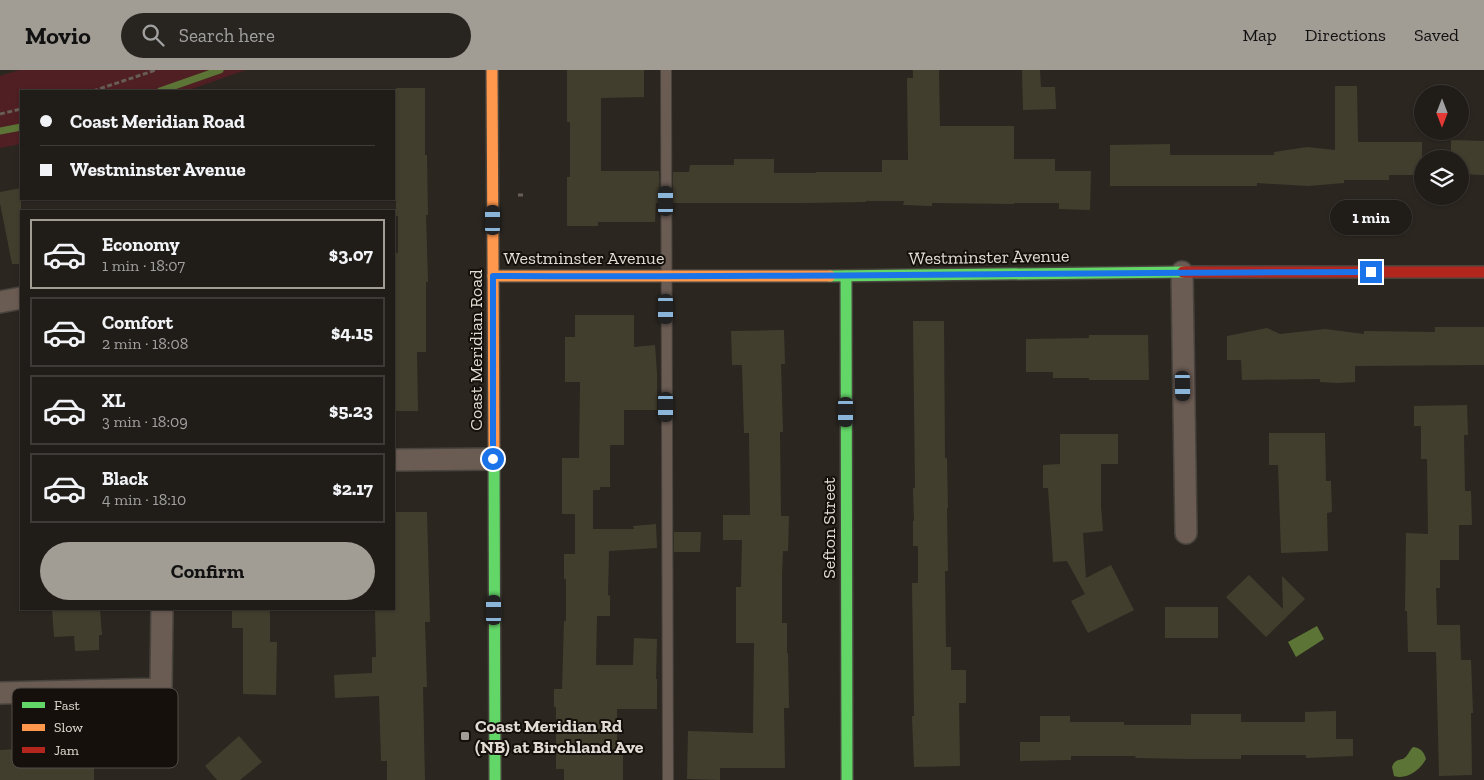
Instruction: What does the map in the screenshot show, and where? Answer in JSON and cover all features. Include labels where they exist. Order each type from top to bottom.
[{"type":"street","name":"Coast Meridian Road","points":[[492,70],[495,780]]},
{"type":"street","points":[[1182,272],[1186,533]]},
{"type":"street","name":"Westminster Avenue","points":[[493,276],[1484,272]]},
{"type":"street","name":"Sefton Street","points":[[846,276],[847,780]]},
{"type":"street","points":[[0,302],[20,298]]},
{"type":"street","points":[[395,460],[493,459]]},
{"type":"street","points":[[161,688],[162,610]]},
{"type":"lane","points":[[666,70],[668,780]]},
{"type":"path","points":[[96,90],[156,70]]},
{"type":"path","points":[[0,114],[20,109]]},
{"type":"path","points":[[517,196],[525,196]]},
{"type":"shaded area","points":[[19,70],[246,70],[189,90],[20,90],[20,144],[0,148],[0,76]]},
{"type":"shaded area","points":[[1317,626],[1324,639],[1296,657],[1288,642]]},
{"type":"shaded area","points":[[1413,747],[1420,749],[1426,759],[1413,773],[1404,777],[1394,776],[1392,767],[1394,763],[1405,758]]},
{"type":"building","points":[[567,70],[644,70],[644,97],[601,98],[601,171],[659,171],[660,203],[656,203],[655,222],[598,222],[598,226],[567,226],[567,177],[570,177],[570,122],[567,122]]},
{"type":"building","points":[[913,70],[939,70],[940,126],[1014,126],[1014,159],[1055,159],[1055,171],[1091,171],[1090,210],[1059,209],[1059,203],[932,203],[932,206],[903,205],[904,201],[673,203],[673,172],[689,172],[690,165],[734,165],[734,159],[774,159],[774,173],[882,172],[882,160],[908,160],[907,78],[913,78]]},
{"type":"building","points":[[1022,70],[1040,70],[1041,87],[1055,87],[1056,109],[1023,110]]},
{"type":"building","points":[[1335,86],[1357,86],[1358,142],[1422,142],[1422,150],[1414,150],[1414,175],[1389,175],[1389,180],[1344,180],[1344,183],[1308,186],[1257,183],[1257,186],[1110,186],[1110,145],[1170,144],[1170,155],[1274,155],[1274,152],[1307,147],[1335,150]]},
{"type":"building","points":[[396,88],[425,88],[428,282],[426,282],[426,352],[417,352],[418,411],[395,411],[395,253],[398,253],[398,216],[396,216]]},
{"type":"building","points":[[1451,140],[1484,141],[1484,175],[1469,174],[1469,150],[1451,150]]},
{"type":"building","points":[[20,188],[20,264],[12,264],[0,203],[0,192]]},
{"type":"building","points":[[575,315],[634,315],[634,347],[655,345],[657,410],[624,410],[624,445],[610,445],[610,487],[600,487],[600,490],[593,490],[593,529],[634,529],[633,526],[656,524],[657,548],[609,551],[608,595],[610,596],[610,616],[597,616],[596,665],[633,665],[634,638],[657,639],[657,709],[617,709],[617,753],[623,753],[623,780],[564,780],[564,769],[556,769],[556,707],[554,707],[554,689],[562,689],[564,621],[566,621],[564,554],[575,554],[575,514],[562,514],[562,458],[579,458],[580,382],[565,382],[565,337],[575,337]]},
{"type":"building","points":[[913,321],[944,321],[945,458],[947,458],[948,508],[948,571],[945,571],[946,647],[951,647],[951,670],[966,670],[966,703],[959,703],[960,766],[914,767],[912,583],[918,583],[918,546],[913,546],[913,488],[915,488]]},
{"type":"building","points":[[1435,327],[1484,327],[1484,365],[1355,366],[1355,382],[1338,383],[1320,382],[1320,379],[1242,380],[1241,360],[1227,360],[1227,336],[1267,328],[1280,334],[1325,329],[1364,334],[1364,331],[1435,332]]},
{"type":"building","points":[[784,330],[785,364],[781,364],[783,432],[780,432],[781,516],[789,516],[788,551],[783,551],[782,575],[782,623],[787,623],[789,708],[784,708],[785,768],[720,768],[720,780],[687,779],[688,731],[753,733],[754,643],[736,643],[736,587],[741,587],[742,540],[723,540],[723,515],[750,515],[749,433],[744,433],[742,365],[732,365],[731,331]]},
{"type":"building","points":[[1089,335],[1148,335],[1149,380],[1053,378],[1053,372],[1026,372],[1026,339],[1089,338]]},
{"type":"building","points":[[1467,405],[1468,435],[1464,435],[1465,491],[1471,491],[1472,525],[1459,525],[1459,560],[1440,560],[1440,588],[1436,588],[1437,625],[1460,625],[1461,660],[1471,660],[1473,713],[1471,713],[1472,775],[1439,776],[1436,652],[1408,652],[1407,611],[1405,611],[1406,533],[1428,534],[1427,459],[1421,459],[1421,426],[1414,426],[1414,406]]},
{"type":"building","points":[[1269,433],[1325,433],[1326,481],[1331,481],[1332,512],[1327,513],[1328,551],[1281,553],[1278,465],[1269,465]]},
{"type":"building","points":[[1060,434],[1118,434],[1118,464],[1101,464],[1103,531],[1083,533],[1086,578],[1111,565],[1134,610],[1088,633],[1071,601],[1085,594],[1067,561],[1053,562],[1048,488],[1043,488],[1043,465],[1060,464]]},
{"type":"building","points":[[395,512],[427,512],[430,622],[425,622],[427,687],[423,687],[425,780],[387,780],[387,761],[381,761],[379,696],[335,698],[334,675],[372,673],[372,657],[376,657],[375,610],[395,610]]},
{"type":"building","points":[[674,532],[701,532],[700,552],[674,552]]},
{"type":"building","points":[[1249,575],[1283,609],[1282,576],[1305,599],[1266,637],[1226,597]]},
{"type":"building","points":[[1165,607],[1218,607],[1218,638],[1165,638]]},
{"type":"building","points":[[52,610],[100,610],[102,635],[99,635],[99,650],[75,651],[74,636],[54,637]]},
{"type":"building","points":[[232,610],[270,610],[270,642],[277,642],[276,695],[243,694],[243,628],[232,628]]},
{"type":"building","points":[[1336,711],[1336,739],[1353,739],[1353,756],[1306,758],[1306,755],[1241,755],[1241,759],[1192,759],[1135,758],[1136,756],[1071,756],[1071,760],[1020,761],[1020,742],[1040,742],[1040,716],[1070,716],[1070,722],[1124,722],[1124,725],[1191,725],[1191,714],[1241,714],[1241,722],[1305,722],[1305,712]]},
{"type":"building","points":[[239,736],[262,762],[240,780],[217,780],[205,766]]},
{"type":"building","points":[[12,749],[12,768],[94,768],[94,780],[0,780],[0,750]]},
{"type":"waterway","points":[[163,90],[220,70]]},
{"type":"waterway","points":[[0,131],[20,127]]},
{"type":"traffic: fast","points":[[830,276],[1183,272]]},
{"type":"traffic: fast","points":[[846,276],[847,780]]},
{"type":"traffic: fast","points":[[494,452],[495,780]]},
{"type":"traffic: slow","points":[[492,70],[494,452]]},
{"type":"traffic: slow","points":[[493,276],[830,276]]},
{"type":"traffic: jam","points":[[1183,272],[1484,272]]},
{"type":"place","name":"Coast Meridian Rd (NB) at Birchland Ave","points":[[465,736]]},
{"type":"route","points":[[493,459],[493,276],[846,276],[1371,272]]}]
